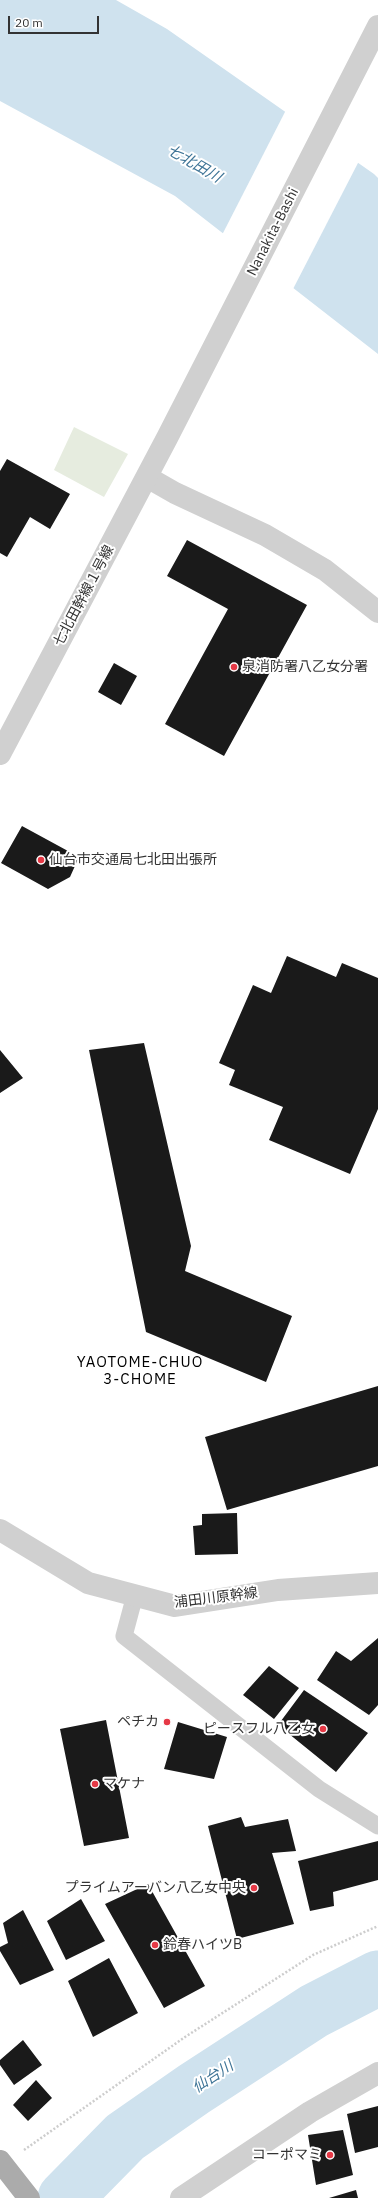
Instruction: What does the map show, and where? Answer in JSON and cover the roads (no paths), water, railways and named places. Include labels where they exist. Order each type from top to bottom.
[{"type":"main road","points":[[0,2161],[29,2198]]},
{"type":"street","name":"Nanakita-Bashi","points":[[167,438],[378,26]]},
{"type":"street","name":"七北田幹線１号線","points":[[0,754],[167,438]]},
{"type":"street","points":[[147,477],[175,493],[265,535],[325,570],[378,612]]},
{"type":"street","name":"浦田川原幹線","points":[[0,1530],[88,1583],[175,1606],[278,1590],[378,1583]]},
{"type":"street","points":[[181,2198],[310,2112],[378,2073]]},
{"type":"lane","points":[[135,1595],[124,1636],[320,1789],[378,1826]]},
{"type":"water","name":"七北田川","points":[[0,0],[116,0],[167,29],[374,174],[378,178],[378,354],[175,196],[0,101]]},
{"type":"waterway","name":"仙台川","points":[[65,2198],[125,2137],[194,2089],[314,2011],[378,1978]]},
{"type":"place","name":"泉消防署八乙女分署","points":[[234,667]]},
{"type":"place","name":"仙台市交通局七北田出張所","points":[[41,860]]},
{"type":"place","name":"ペチカ","points":[[167,1722]]},
{"type":"place","name":"ピースフル八乙女","points":[[323,1729]]},
{"type":"place","name":"マケナ","points":[[95,1784]]},
{"type":"place","name":"プライムアーバン八乙女中央","points":[[254,1888]]},
{"type":"place","name":"鈴春ハイツB","points":[[155,1945]]},
{"type":"place","name":"コーポマミ","points":[[330,2155]]},
{"type":"district","name":"YAOTOME-CHUO 3-CHOME","points":[[140,1372]]}]
